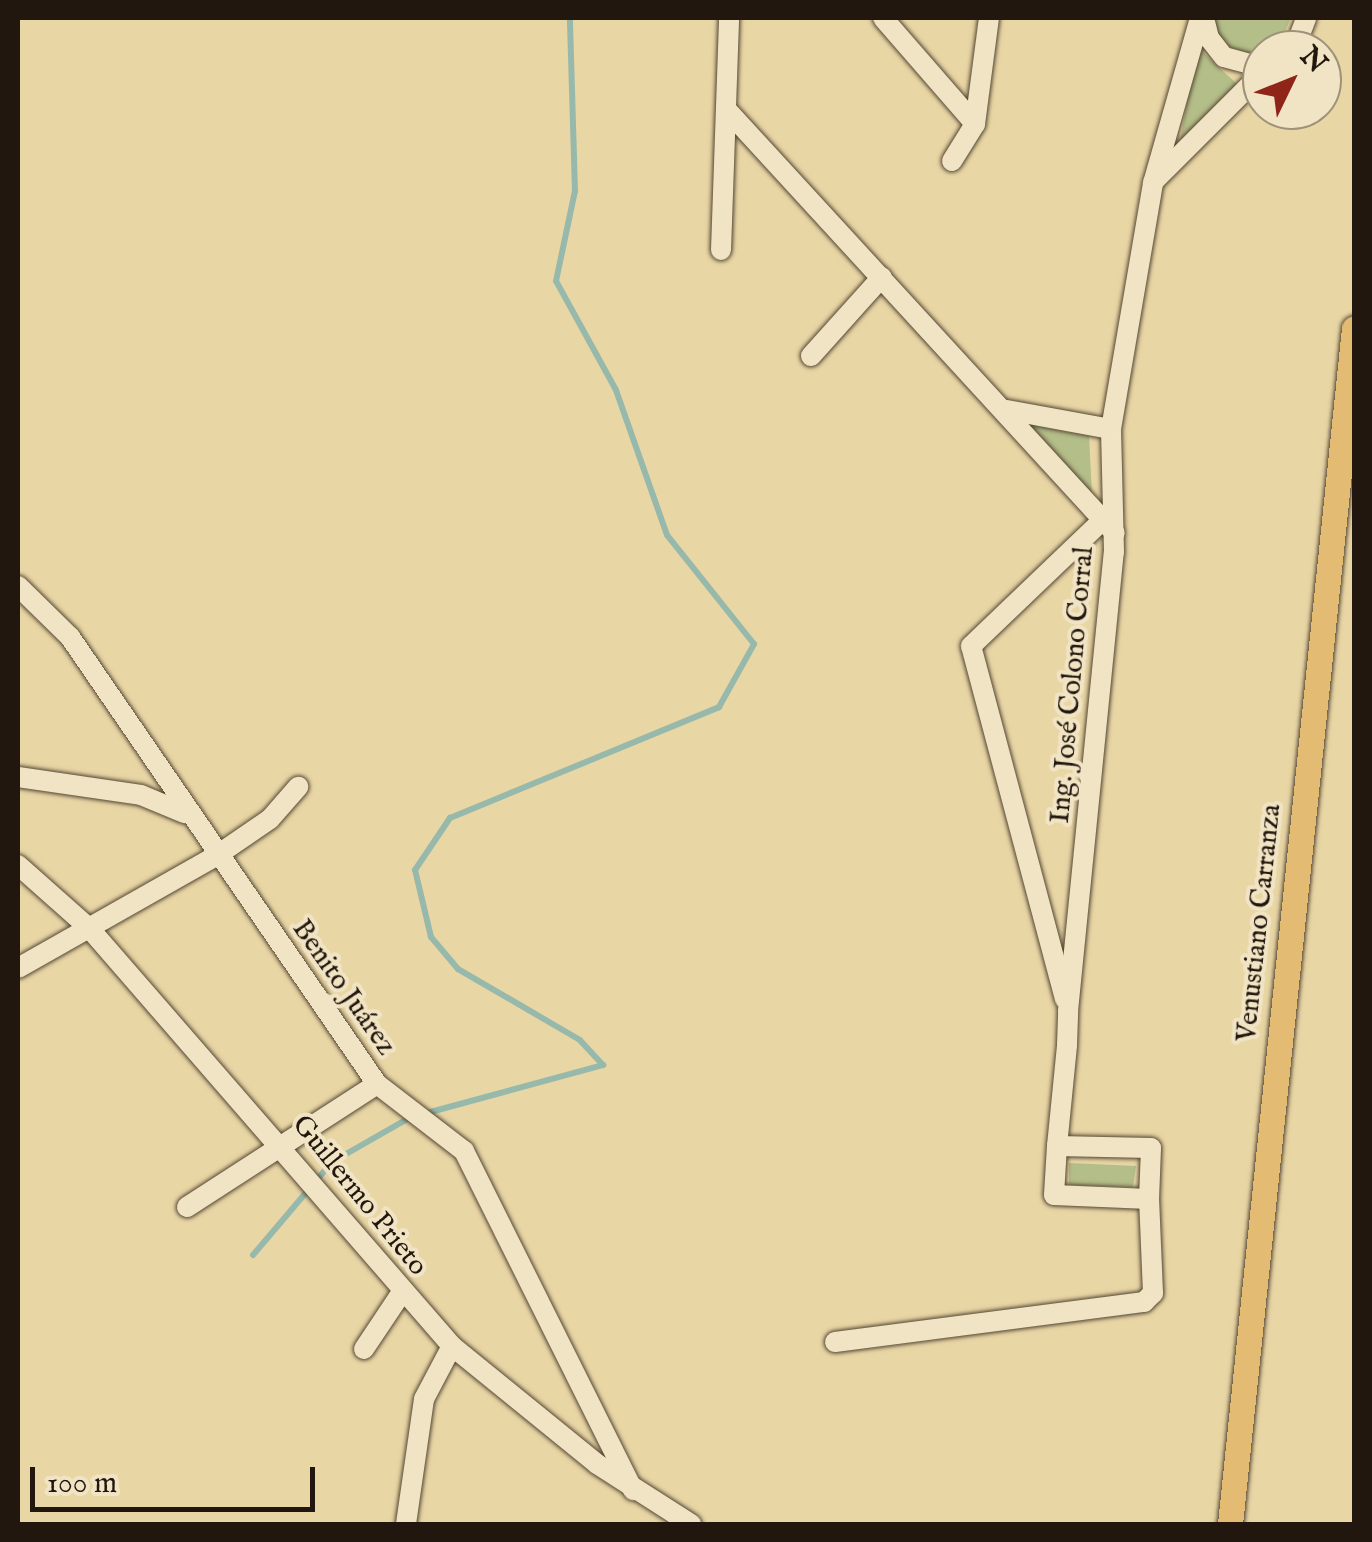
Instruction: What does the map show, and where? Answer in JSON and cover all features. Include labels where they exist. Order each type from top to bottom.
[{"type":"main road","name":"Venustiano Carranza","points":[[1230,1524],[1354,328]]},
{"type":"street","points":[[720,250],[729,18]]},
{"type":"street","points":[[883,18],[975,124]]},
{"type":"street","points":[[952,161],[975,124],[989,18]]},
{"type":"street","points":[[1202,18],[1209,38],[1224,57],[1242,63]]},
{"type":"street","name":"Ing. José Colono Corral","points":[[1149,1199],[1054,1195],[1056,1146],[1109,527],[1111,429],[1153,182],[1202,18]]},
{"type":"street","points":[[1153,182],[1242,91]]},
{"type":"street","points":[[726,109],[1007,410],[1109,527],[971,646],[1068,1011]]},
{"type":"street","points":[[811,356],[882,277]]},
{"type":"street","points":[[1007,410],[1111,429]]},
{"type":"street","name":"Benito Juárez","points":[[18,586],[70,638],[186,814],[377,1084],[464,1151],[633,1490]]},
{"type":"street","points":[[18,777],[141,794],[186,814]]},
{"type":"street","points":[[18,968],[216,856],[270,818],[298,787]]},
{"type":"street","name":"Guillermo Prieto","points":[[18,865],[90,930],[284,1146],[402,1292],[452,1346],[633,1490],[691,1524]]},
{"type":"street","points":[[188,1207],[377,1084]]},
{"type":"street","points":[[835,1342],[1144,1302],[1153,1293],[1151,1148],[1056,1146]]},
{"type":"street","points":[[364,1349],[402,1292]]},
{"type":"street","points":[[406,1524],[424,1399],[452,1346]]},
{"type":"green space","points":[[1213,18],[1291,18],[1286,30],[1242,30],[1242,52],[1222,44]]},
{"type":"green space","points":[[1196,49],[1237,84],[1180,143]]},
{"type":"green space","points":[[1030,425],[1089,436],[1092,494]]},
{"type":"green space","points":[[1069,1163],[1136,1166],[1133,1187],[1069,1185]]},
{"type":"waterway","points":[[423,1114],[603,1065],[580,1040],[458,969],[431,937],[415,870],[450,818],[719,707],[754,644],[667,535],[616,390],[556,281],[575,191],[570,18]]},
{"type":"waterway","points":[[253,1255],[332,1162],[411,1117]]}]
